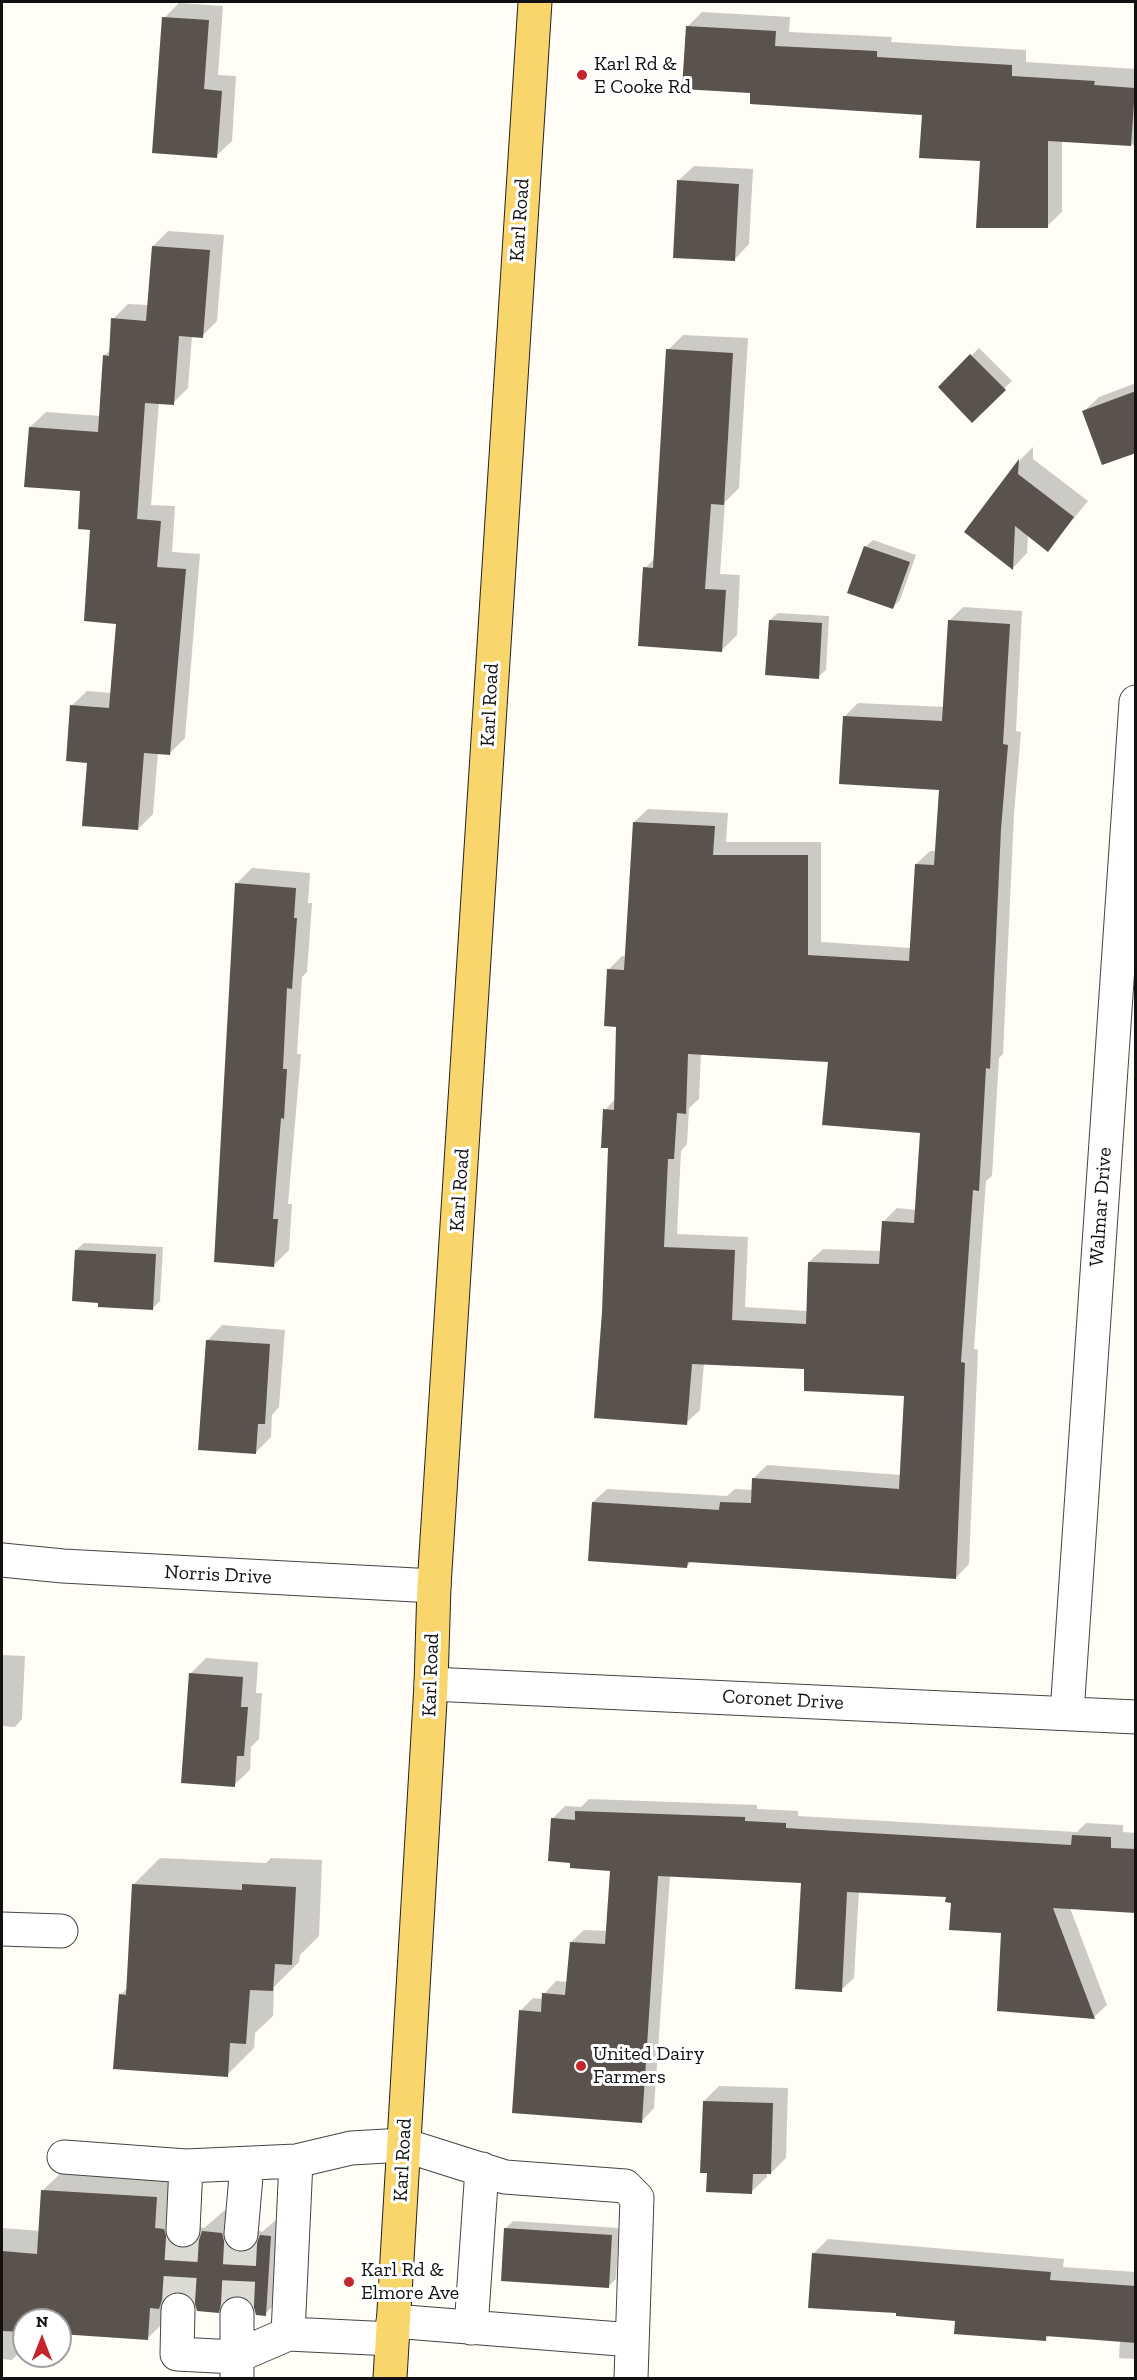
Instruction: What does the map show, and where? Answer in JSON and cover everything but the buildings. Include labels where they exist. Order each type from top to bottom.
[{"type":"main road","name":"Karl Road","points":[[390,2379],[431,1684],[434,1586],[535,2]]},
{"type":"street","name":"Walmar Drive","points":[[1067,1713],[1136,702]]},
{"type":"street","name":"Norris Drive","points":[[2,1560],[63,1566],[434,1586]]},
{"type":"street","name":"Coronet Drive","points":[[431,1684],[1136,1717]]},
{"type":"street","points":[[2,1929],[61,1931]]},
{"type":"street","points":[[64,2157],[186,2166],[247,2164],[296,2161],[351,2148],[404,2145],[505,2177],[625,2186],[637,2199],[631,2379]]},
{"type":"street","points":[[288,2334],[296,2161]]},
{"type":"street","points":[[241,2234],[247,2164]]},
{"type":"street","points":[[183,2230],[186,2166]]},
{"type":"street","points":[[471,2328],[482,2169]]},
{"type":"street","points":[[178,2310],[177,2354],[236,2368],[288,2334],[471,2328],[632,2340]]},
{"type":"street","points":[[236,2368],[237,2314]]},
{"type":"tunnel","points":[[178,2310],[183,2230]]},
{"type":"tunnel","points":[[237,2314],[241,2234]]},
{"type":"place","name":"Karl Rd & E Cooke Rd","points":[[582,75]]},
{"type":"place","name":"United Dairy Farmers","points":[[581,2066]]},
{"type":"place","name":"Karl Rd & Elmore Ave","points":[[349,2282]]}]
